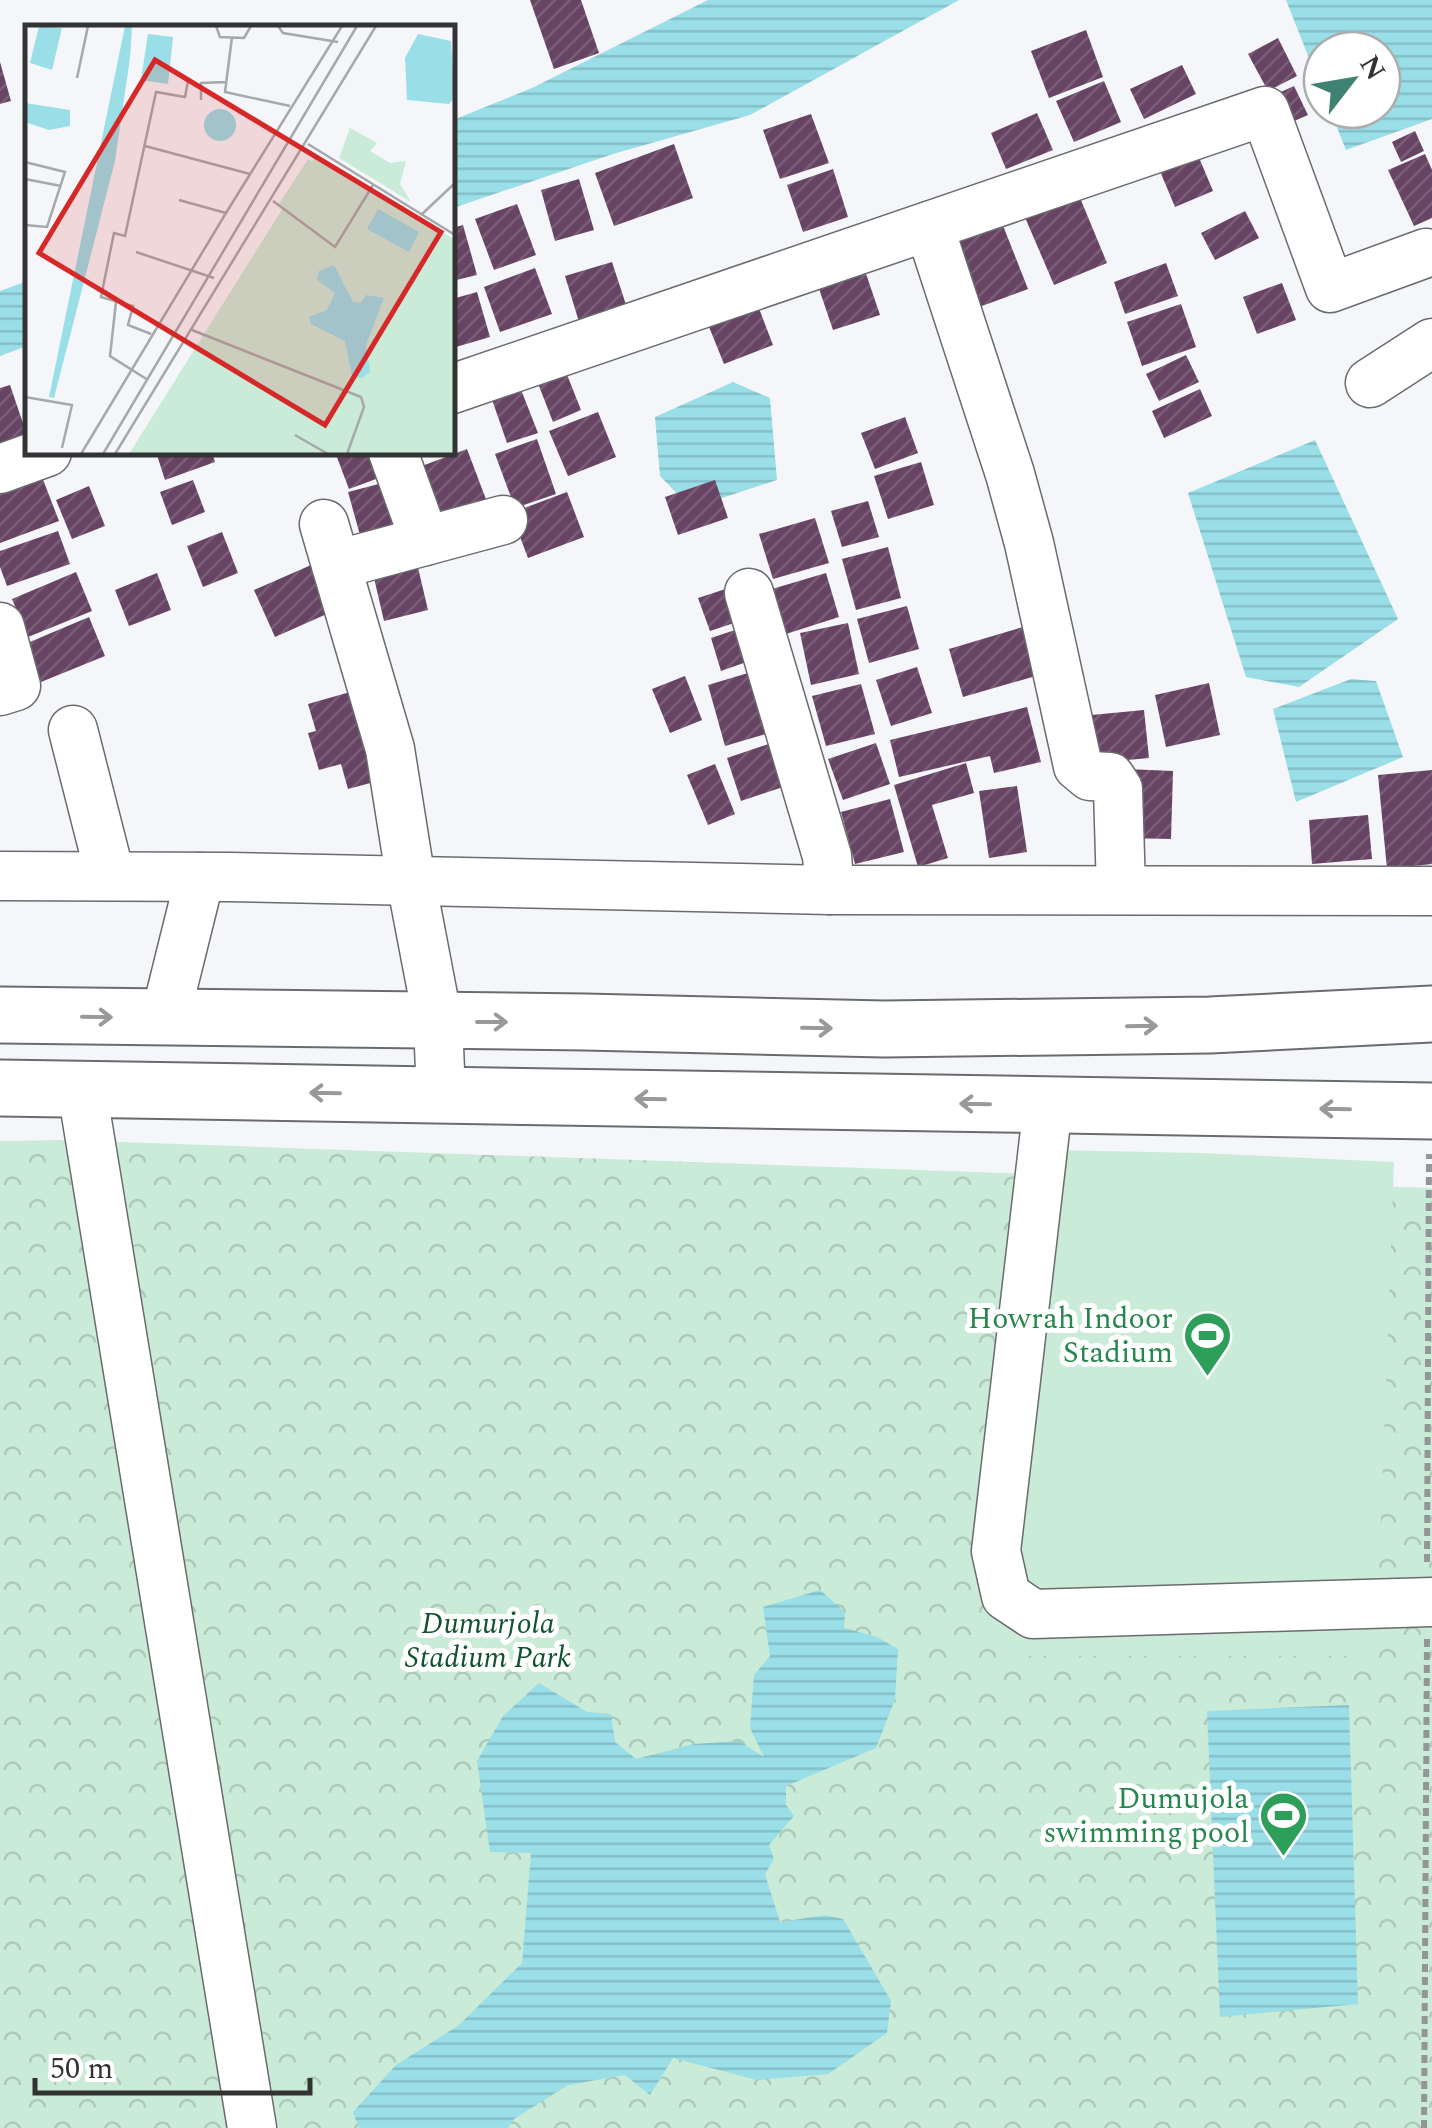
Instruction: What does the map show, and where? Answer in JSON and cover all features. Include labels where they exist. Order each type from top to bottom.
[{"type":"main road","points":[[0,1015],[884,1030],[1210,1025],[1432,1014]]},
{"type":"main road","points":[[0,1088],[1432,1111]]},
{"type":"street","points":[[455,388],[1265,111],[1330,288],[1426,252]]},
{"type":"street","points":[[930,226],[1019,508],[1078,766],[1090,776],[1110,777],[1118,789],[1121,890]]},
{"type":"street","points":[[1370,383],[1432,343]]},
{"type":"street","points":[[0,469],[39,455]]},
{"type":"street","points":[[393,455],[425,541]]},
{"type":"street","points":[[441,1095],[438,1022],[390,748],[330,544],[425,541],[503,520]]},
{"type":"street","points":[[749,593],[826,856],[830,890]]},
{"type":"street","points":[[0,626],[16,686],[0,691]]},
{"type":"street","points":[[73,730],[110,875]]},
{"type":"street","points":[[0,876],[830,890],[1432,890]]},
{"type":"street","points":[[164,1018],[200,877]]},
{"type":"street","points":[[82,1090],[252,2128]]},
{"type":"street","points":[[1048,1105],[996,1551],[1006,1596],[1033,1614],[1432,1602]]},
{"type":"green space","name":"Dumurjola Stadium Park","points":[[65,1140],[1432,1188],[1432,2128],[0,2128],[0,1141]]},
{"type":"green space","name":"Howrah Indoor Stadium","points":[[1053,1150],[1394,1162],[1376,1656],[998,1656]]},
{"type":"water","points":[[708,0],[959,0],[750,115],[613,154],[455,207],[455,119],[532,88]]},
{"type":"water","points":[[1286,0],[1432,0],[1432,119],[1402,130],[1402,30],[1302,30],[1302,40]]},
{"type":"water","points":[[1338,130],[1401,130],[1346,150]]},
{"type":"water","points":[[25,282],[25,347],[0,356],[0,291]]},
{"type":"water","points":[[733,382],[770,398],[777,480],[691,508],[660,476],[655,417]]},
{"type":"water","points":[[1315,440],[1398,619],[1299,687],[1246,677],[1188,493]]},
{"type":"water","points":[[1351,679],[1376,681],[1403,757],[1296,802],[1273,709]]},
{"type":"water","points":[[820,1590],[845,1612],[844,1628],[877,1637],[898,1649],[895,1699],[876,1748],[786,1786],[786,1805],[794,1816],[769,1845],[774,1859],[765,1874],[780,1922],[825,1915],[843,1919],[891,2001],[887,2033],[828,2074],[757,2080],[673,2058],[650,2095],[625,2075],[568,2085],[514,2119],[508,2128],[359,2128],[353,2112],[396,2065],[459,2025],[522,1963],[531,1853],[490,1852],[477,1761],[503,1716],[539,1683],[587,1712],[611,1714],[615,1742],[636,1759],[694,1744],[739,1741],[764,1757],[750,1728],[754,1675],[770,1656],[763,1607]]},
{"type":"water","name":"Dumujola swimming pool","points":[[1349,1705],[1358,2004],[1220,2017],[1207,1711]]},
{"type":"building","points":[[530,0],[581,0],[599,53],[554,69]]},
{"type":"building","points":[[1086,30],[1103,77],[1049,98],[1031,51]]},
{"type":"building","points":[[1278,38],[1297,76],[1268,91],[1248,54]]},
{"type":"building","points":[[0,62],[11,101],[0,104]]},
{"type":"building","points":[[1182,65],[1196,94],[1144,119],[1130,89]]},
{"type":"building","points":[[1104,81],[1121,122],[1074,142],[1056,101]]},
{"type":"building","points":[[1294,86],[1302,103],[1302,118],[1285,125],[1272,96]]},
{"type":"building","points":[[1037,113],[1053,150],[1006,169],[991,133]]},
{"type":"building","points":[[811,114],[829,163],[780,179],[763,130]]},
{"type":"building","points":[[1415,131],[1424,151],[1401,162],[1392,142]]},
{"type":"building","points":[[674,144],[693,198],[614,226],[595,173]]},
{"type":"building","points":[[1195,148],[1213,191],[1175,207],[1157,164]]},
{"type":"building","points":[[1425,154],[1432,170],[1432,218],[1414,226],[1388,170]]},
{"type":"building","points":[[833,169],[848,217],[803,232],[787,185]]},
{"type":"building","points":[[579,179],[594,230],[555,241],[541,190]]},
{"type":"building","points":[[1078,193],[1107,263],[1054,285],[1024,215]]},
{"type":"building","points":[[517,204],[536,255],[494,270],[475,219]]},
{"type":"building","points":[[1245,211],[1259,238],[1215,260],[1201,233]]},
{"type":"building","points":[[1002,223],[1028,289],[971,310],[946,244]]},
{"type":"building","points":[[463,225],[477,275],[455,280],[455,227]]},
{"type":"building","points":[[861,259],[880,315],[833,330],[814,274]]},
{"type":"building","points":[[612,262],[631,320],[583,335],[565,276]]},
{"type":"building","points":[[1166,263],[1178,296],[1125,314],[1114,282]]},
{"type":"building","points":[[535,268],[552,314],[500,332],[484,287]]},
{"type":"building","points":[[1282,283],[1296,320],[1257,334],[1243,297]]},
{"type":"building","points":[[477,292],[490,337],[456,347],[455,298]]},
{"type":"building","points":[[753,293],[773,345],[724,364],[703,312]]},
{"type":"building","points":[[1181,304],[1196,347],[1142,366],[1127,322]]},
{"type":"building","points":[[1186,355],[1199,382],[1159,401],[1146,374]]},
{"type":"building","points":[[560,357],[581,410],[553,422],[532,368]]},
{"type":"building","points":[[516,377],[538,433],[507,443],[487,385]]},
{"type":"building","points":[[10,385],[25,440],[0,454],[0,388]]},
{"type":"building","points":[[1200,389],[1212,416],[1164,438],[1152,411]]},
{"type":"building","points":[[598,412],[616,457],[568,476],[549,431]]},
{"type":"building","points":[[905,417],[918,453],[875,469],[861,433]]},
{"type":"building","points":[[537,439],[556,494],[515,508],[495,454]]},
{"type":"building","points":[[467,449],[487,502],[426,525],[406,472]]},
{"type":"building","points":[[157,455],[213,455],[215,462],[165,480]]},
{"type":"building","points":[[336,455],[388,455],[395,472],[349,489]]},
{"type":"building","points":[[921,462],[934,505],[888,519],[874,476]]},
{"type":"building","points":[[42,477],[59,521],[0,543],[0,493]]},
{"type":"building","points":[[398,479],[415,539],[365,553],[348,492]]},
{"type":"building","points":[[193,480],[205,512],[172,525],[160,492]]},
{"type":"building","points":[[715,480],[728,518],[678,535],[665,497]]},
{"type":"building","points":[[89,486],[105,526],[72,539],[56,500]]},
{"type":"building","points":[[567,492],[584,537],[528,558],[511,513]]},
{"type":"building","points":[[868,501],[879,537],[842,547],[831,511]]},
{"type":"building","points":[[815,518],[829,563],[773,579],[759,534]]},
{"type":"building","points":[[58,531],[70,564],[7,586],[0,567],[0,551]]},
{"type":"building","points":[[222,532],[238,573],[203,587],[187,546]]},
{"type":"building","points":[[888,547],[901,598],[856,610],[842,559]]},
{"type":"building","points":[[415,555],[428,610],[384,621],[371,565]]},
{"type":"building","points":[[327,558],[347,605],[275,637],[254,590]]},
{"type":"building","points":[[76,572],[92,611],[28,637],[12,599]]},
{"type":"building","points":[[157,573],[171,610],[129,626],[115,590]]},
{"type":"building","points":[[826,573],[839,617],[786,634],[772,589]]},
{"type":"building","points":[[741,584],[752,617],[710,631],[698,598]]},
{"type":"building","points":[[907,606],[919,649],[869,663],[857,619]]},
{"type":"building","points":[[89,617],[105,656],[41,682],[25,644]]},
{"type":"building","points":[[1040,622],[1053,671],[963,697],[949,649]]},
{"type":"building","points":[[756,623],[766,655],[721,671],[711,638]]},
{"type":"building","points":[[848,623],[859,674],[811,685],[800,633]]},
{"type":"building","points":[[768,667],[786,728],[725,746],[708,685]]},
{"type":"building","points":[[917,667],[932,713],[891,726],[876,680]]},
{"type":"building","points":[[685,676],[702,720],[670,733],[652,689]]},
{"type":"building","points":[[1209,683],[1220,735],[1166,747],[1155,695]]},
{"type":"building","points":[[861,684],[875,734],[826,746],[812,696]]},
{"type":"building","points":[[364,688],[389,778],[348,789],[341,764],[319,770],[308,733],[316,731],[308,704]]},
{"type":"building","points":[[1027,707],[1041,762],[994,773],[990,756],[899,777],[890,740]]},
{"type":"building","points":[[1144,710],[1149,758],[1085,764],[1081,716]]},
{"type":"building","points":[[786,738],[801,781],[741,801],[727,758]]},
{"type":"building","points":[[876,743],[890,784],[843,800],[828,759]]},
{"type":"building","points":[[966,763],[974,793],[932,805],[948,858],[918,867],[894,785]]},
{"type":"building","points":[[715,764],[735,814],[708,825],[687,775]]},
{"type":"building","points":[[1126,769],[1173,771],[1171,839],[1124,838]]},
{"type":"building","points":[[1432,770],[1432,864],[1387,869],[1378,775]]},
{"type":"building","points":[[1017,786],[1027,852],[989,858],[979,791]]},
{"type":"building","points":[[890,799],[904,852],[855,864],[841,812]]},
{"type":"building","points":[[1368,815],[1372,859],[1312,864],[1309,820]]},
{"type":"place","name":"Howrah Indoor Stadium","points":[[1208,1378]]},
{"type":"place","name":"Dumujola swimming pool","points":[[1284,1858]]}]
